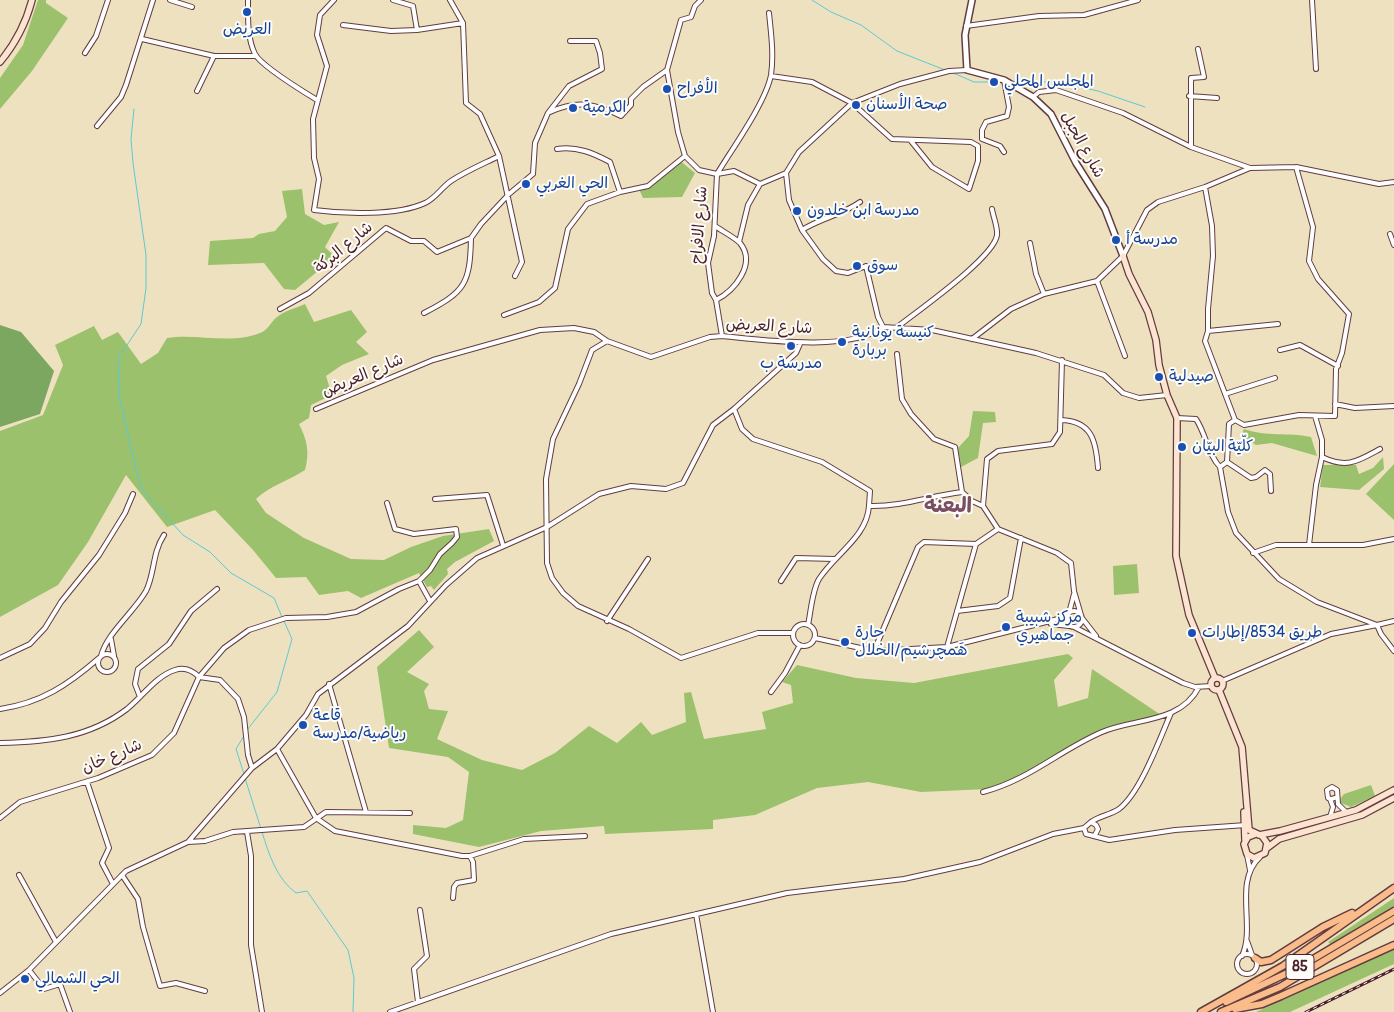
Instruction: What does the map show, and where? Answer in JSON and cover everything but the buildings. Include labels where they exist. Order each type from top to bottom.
[{"type":"highway","points":[[1201,1012],[1283,966],[1394,888]]},
{"type":"highway","points":[[1254,957],[1261,962],[1271,960],[1323,927],[1366,906]]},
{"type":"highway","name":"85","points":[[1201,1012],[1298,968],[1394,910]]},
{"type":"highway","name":"85","points":[[1221,1012],[1280,987],[1394,919]]},
{"type":"highway","points":[[1221,1012],[1262,1004],[1394,945]]},
{"type":"main road","points":[[0,62],[11,48],[28,15],[32,0]]},
{"type":"main road","points":[[1124,256],[1129,274],[1148,312],[1156,340],[1159,366],[1167,395],[1177,418],[1176,556],[1189,615],[1214,678],[1211,686],[1213,689],[1219,690]]},
{"type":"main road","points":[[1214,678],[1222,681],[1222,686],[1219,690]]},
{"type":"main road","points":[[1219,690],[1242,747],[1246,825],[1244,848],[1247,854],[1254,858],[1260,857],[1267,848],[1285,837],[1362,815],[1394,798]]},
{"type":"main road","points":[[1245,840],[1257,834],[1348,812],[1375,802],[1394,790]]},
{"type":"main road","points":[[1246,825],[1251,832],[1266,840],[1267,848]]},
{"type":"street","points":[[85,53],[96,36],[108,0]]},
{"type":"street","points":[[97,126],[121,96],[142,40],[153,0]]},
{"type":"street","points":[[170,0],[192,7]]},
{"type":"street","points":[[248,0],[249,32],[255,56],[274,72],[317,100]]},
{"type":"street","points":[[334,0],[320,15],[317,35],[327,66],[314,118],[313,142],[319,179],[314,210],[367,213],[395,210],[425,203],[450,182],[470,169],[499,156]]},
{"type":"street","points":[[393,0],[413,6],[417,30]]},
{"type":"street","points":[[450,0],[463,23],[466,103],[480,114],[499,156],[509,194],[522,262],[515,276]]},
{"type":"street","points":[[504,315],[539,302],[555,288],[568,229],[587,204],[620,192],[648,186],[685,156],[678,132],[667,70],[681,20],[691,17],[695,6],[702,0]]},
{"type":"street","points":[[883,327],[878,317],[866,266],[848,273],[836,271],[823,259],[802,230],[789,200],[786,174],[799,152],[852,103],[900,84],[950,71],[968,70],[966,26],[972,0]]},
{"type":"street","points":[[966,26],[1039,16],[1084,14],[1138,0]]},
{"type":"street","points":[[1312,0],[1316,69]]},
{"type":"street","points":[[717,174],[754,114],[770,76],[772,43],[769,13]]},
{"type":"street","points":[[343,25],[391,31],[417,30],[463,23]]},
{"type":"street","points":[[142,40],[214,56],[255,56]]},
{"type":"street","name":"شارع البركة","points":[[280,309],[309,294],[386,228],[412,241],[424,241],[437,252],[471,238],[481,224],[509,194],[533,174],[535,143],[548,113],[569,86],[602,69],[596,41],[570,41]]},
{"type":"street","points":[[1191,147],[1189,96],[1191,78],[1204,77],[1198,48]]},
{"type":"street","points":[[197,91],[214,56]]},
{"type":"street","points":[[548,113],[568,104],[594,106],[620,116],[631,105],[632,99],[643,87],[667,70]]},
{"type":"street","name":"شارع الجبل","points":[[968,70],[1004,80],[1033,98],[1051,114],[1058,124],[1076,163],[1105,209],[1124,256]]},
{"type":"street","points":[[770,76],[812,82],[852,103],[892,139],[971,142],[978,146],[978,160],[969,189],[932,167],[911,141]]},
{"type":"street","points":[[1004,80],[1009,106],[1007,116],[986,122],[982,130],[982,139],[1000,146],[1004,152]]},
{"type":"street","points":[[1033,98],[1039,92],[1056,90],[1123,113],[1191,147],[1250,168],[1296,167],[1379,184],[1394,182]]},
{"type":"street","points":[[1189,96],[1217,98]]},
{"type":"street","points":[[557,148],[571,147],[594,154],[610,162],[620,192]]},
{"type":"street","name":"شارع الافراح","points":[[685,156],[699,170],[717,174],[734,171],[760,184]]},
{"type":"street","points":[[1206,187],[1213,236],[1208,332],[1205,341],[1206,348],[1235,420],[1244,425],[1299,415],[1335,416],[1338,366],[1349,314],[1318,279],[1309,261],[1312,227],[1296,167]]},
{"type":"street","points":[[972,339],[1011,310],[1044,294],[1097,281],[1124,256],[1147,210],[1151,206],[1206,187],[1250,168]]},
{"type":"street","name":"شارع الافراح","points":[[717,174],[715,226],[708,263],[712,293],[716,300],[722,336]]},
{"type":"street","points":[[739,242],[748,205],[760,184],[786,174]]},
{"type":"street","points":[[802,230],[813,223],[849,210],[860,202]]},
{"type":"street","points":[[896,328],[963,276],[990,248],[997,236],[992,209]]},
{"type":"street","points":[[715,226],[739,242],[745,252],[742,274],[735,286],[716,300]]},
{"type":"street","points":[[1390,234],[1394,245]]},
{"type":"street","points":[[424,313],[451,299],[467,279],[470,264],[471,238]]},
{"type":"street","points":[[1030,243],[1036,274],[1044,294]]},
{"type":"street","points":[[1097,281],[1125,356]]},
{"type":"street","points":[[1208,332],[1278,324]]},
{"type":"street","name":"شارع العريض","points":[[316,410],[433,360],[540,330],[574,328],[594,332],[607,341],[651,357],[710,337],[722,336],[800,344],[873,335],[883,327],[932,330],[1062,360],[1104,375],[1123,393],[1139,398],[1167,395]]},
{"type":"street","points":[[607,341],[592,350],[579,384],[553,440],[546,479],[547,563],[552,578],[562,592],[578,606],[607,621],[629,629],[681,658],[758,633],[793,633]]},
{"type":"street","points":[[188,842],[252,768],[277,749],[306,715],[318,694],[408,626],[430,601],[476,558],[547,527],[599,494],[631,486],[666,489],[683,483],[713,425],[734,409],[796,353],[800,344]]},
{"type":"street","points":[[1280,350],[1300,345],[1338,366]]},
{"type":"street","points":[[897,354],[902,399],[911,414],[934,440],[955,447],[962,492],[972,501],[983,506],[998,529],[1057,553],[1071,564],[1074,591],[1081,616],[1080,624],[1072,627]]},
{"type":"street","points":[[983,506],[987,459],[998,451],[1052,444],[1060,432],[1062,360]]},
{"type":"street","points":[[1225,394],[1275,378]]},
{"type":"street","points":[[1335,404],[1355,408],[1394,406]]},
{"type":"street","points":[[734,409],[742,429],[753,439],[822,462],[870,491],[868,517],[859,533],[818,581],[808,624]]},
{"type":"street","points":[[1309,545],[1316,485],[1322,457],[1322,440],[1315,416]]},
{"type":"street","points":[[1177,418],[1196,419],[1203,430],[1215,462],[1220,467],[1231,519],[1236,533],[1253,553],[1279,579],[1317,602],[1378,626],[1385,640],[1394,650]]},
{"type":"street","points":[[1061,420],[1075,421],[1090,432],[1094,440],[1098,468]]},
{"type":"street","points":[[1227,462],[1229,424],[1235,420]]},
{"type":"street","points":[[1322,457],[1339,465],[1358,461],[1380,449]]},
{"type":"street","points":[[1220,467],[1227,462]]},
{"type":"street","points":[[1227,462],[1251,478],[1256,477],[1265,470],[1270,474],[1271,491]]},
{"type":"street","points":[[869,506],[894,506],[934,496],[962,492]]},
{"type":"street","points":[[0,658],[30,644],[45,628],[60,602],[99,555],[125,513],[133,494]]},
{"type":"street","points":[[435,499],[487,495],[504,545]]},
{"type":"street","points":[[387,502],[394,529],[414,534],[456,529],[456,537],[452,543],[440,554],[430,570],[419,581],[430,601]]},
{"type":"street","points":[[874,651],[918,547],[924,542],[976,544],[998,529]]},
{"type":"street","points":[[100,668],[100,657],[105,645],[146,591],[155,550],[164,535]]},
{"type":"street","points":[[957,611],[998,606],[1005,603],[1012,592],[1021,538]]},
{"type":"street","points":[[1253,553],[1276,545],[1363,545],[1394,539]]},
{"type":"street","points":[[947,647],[976,544]]},
{"type":"street","points":[[781,581],[796,558],[835,559]]},
{"type":"street","points":[[607,621],[648,559]]},
{"type":"street","name":"شارع خان","points":[[0,818],[20,802],[87,782],[152,755],[174,734],[199,677],[224,648],[250,630],[286,618],[327,617],[356,612],[399,589],[419,581]]},
{"type":"street","points":[[140,697],[135,684],[138,669],[169,644],[191,612],[216,589]]},
{"type":"street","points":[[1072,627],[1067,615],[1074,591]]},
{"type":"street","points":[[815,638],[874,651],[947,647],[1036,624],[1075,611],[1097,638]]},
{"type":"street","points":[[1222,681],[1330,634],[1378,626],[1394,621]]},
{"type":"street","points":[[808,624],[813,628],[815,638],[810,644],[800,645],[794,640],[793,633],[798,625],[808,624]]},
{"type":"street","points":[[1036,624],[1072,627],[1183,683],[1199,687],[1211,686]]},
{"type":"street","points":[[85,670],[93,667],[100,668],[106,672],[114,669],[117,663],[111,646],[112,637]]},
{"type":"street","points":[[771,692],[785,673],[800,645]]},
{"type":"street","points":[[0,709],[41,699],[63,688],[100,657],[107,653],[114,656]]},
{"type":"street","points":[[0,743],[48,741],[81,733],[117,716],[173,671],[188,670],[199,677],[220,680],[238,700],[244,717],[248,755],[252,768]]},
{"type":"street","points":[[329,684],[366,812]]},
{"type":"street","points":[[983,792],[1017,781],[1100,733],[1171,713],[1194,694],[1199,687]]},
{"type":"street","points":[[390,1012],[611,934],[787,893],[904,879],[980,862],[1053,834],[1084,828],[1091,822],[1119,808],[1131,795],[1155,750],[1171,713]]},
{"type":"street","points":[[277,749],[316,818],[334,831],[470,856],[524,839],[585,836]]},
{"type":"street","points":[[87,782],[109,848],[102,863],[113,884]]},
{"type":"street","points":[[1329,818],[1333,809],[1330,799],[1326,794],[1330,787],[1337,790],[1339,807],[1348,812]]},
{"type":"street","points":[[1330,799],[1337,797]]},
{"type":"street","points":[[0,993],[29,970],[126,871],[188,842],[205,841],[234,832],[304,827],[326,812],[410,813]]},
{"type":"street","points":[[1091,822],[1097,827],[1095,835]]},
{"type":"street","points":[[1084,828],[1088,836],[1095,835],[1109,840],[1175,830],[1246,825]]},
{"type":"street","points":[[247,832],[251,856],[251,945],[262,1012]]},
{"type":"street","points":[[1247,854],[1250,873]]},
{"type":"street","points":[[453,898],[454,886],[458,883],[474,880],[473,862],[470,856]]},
{"type":"street","points":[[1246,936],[1256,967],[1253,972],[1246,974],[1238,966],[1246,936],[1247,886],[1250,873],[1260,857]]},
{"type":"street","points":[[19,875],[56,942]]},
{"type":"street","points":[[122,875],[138,899],[142,927],[160,986],[176,983],[205,991]]},
{"type":"street","points":[[418,1002],[414,969],[427,956],[420,910]]},
{"type":"street","points":[[696,914],[713,1012]]},
{"type":"street","points":[[1242,956],[1254,957]]},
{"type":"street","points":[[29,970],[44,989],[60,984],[70,1012]]},
{"type":"green space","points":[[38,0],[46,0],[46,3],[68,18],[32,71],[0,109],[0,78],[23,45]]},
{"type":"green space","points":[[679,160],[695,173],[682,197],[643,198],[639,189],[649,186]]},
{"type":"green space","points":[[302,189],[305,214],[324,225],[339,222],[325,247],[335,257],[295,290],[284,289],[264,263],[208,265],[210,241],[253,238],[259,234],[275,231],[287,217],[282,191]]},
{"type":"green space","points":[[305,304],[314,322],[351,310],[367,332],[356,342],[369,354],[342,365],[326,376],[332,395],[311,405],[309,418],[299,424],[307,446],[305,470],[267,490],[256,499],[266,513],[304,538],[351,559],[384,560],[411,547],[443,536],[489,529],[494,541],[455,562],[447,569],[448,574],[434,590],[431,586],[427,587],[419,573],[361,598],[348,591],[319,595],[306,577],[276,578],[253,550],[215,510],[167,527],[126,475],[88,542],[58,585],[0,617],[0,431],[43,415],[63,365],[55,345],[94,326],[102,340],[118,332],[141,364],[158,353],[167,338],[225,339],[248,336],[262,332],[280,315]]},
{"type":"green space","points":[[0,325],[21,332],[54,371],[40,414],[0,427]]},
{"type":"green space","points":[[973,411],[995,412],[996,422],[983,423],[978,458],[961,467],[958,448],[969,436]]},
{"type":"green space","points":[[1244,429],[1261,433],[1311,437],[1317,456],[1272,443],[1256,445],[1241,436]]},
{"type":"green space","points":[[1383,457],[1384,469],[1359,490],[1320,487],[1323,465],[1356,465],[1359,474],[1373,468]]},
{"type":"green space","points":[[1394,464],[1394,520],[1366,494]]},
{"type":"green space","points":[[1137,564],[1139,593],[1114,595],[1113,566]]},
{"type":"green space","points":[[419,630],[434,647],[407,672],[429,684],[424,691],[429,709],[448,711],[437,739],[482,760],[522,770],[555,753],[589,726],[617,743],[641,722],[652,735],[686,722],[684,693],[691,692],[704,739],[766,729],[762,712],[793,703],[791,685],[782,682],[797,665],[856,678],[914,683],[1068,654],[1073,658],[1054,680],[1058,707],[1088,698],[1092,669],[1161,715],[1095,736],[1015,780],[988,789],[921,792],[868,782],[817,788],[755,815],[713,820],[713,829],[605,834],[604,826],[541,831],[479,847],[413,834],[413,825],[446,828],[463,820],[469,772],[448,757],[389,748],[377,667]]},
{"type":"green space","points":[[1371,785],[1375,796],[1351,807],[1341,803],[1341,798],[1344,794]]},
{"type":"green space","points":[[1394,898],[1394,907],[1332,946],[1328,942]]},
{"type":"green space","points":[[1394,950],[1394,964],[1290,1012],[1256,1012],[1351,967]]},
{"type":"waterway","points":[[812,0],[831,12],[861,25],[897,51],[945,70]]},
{"type":"waterway","points":[[951,72],[974,82],[1001,82]]},
{"type":"waterway","points":[[1012,82],[1055,82],[1098,91],[1145,107]]},
{"type":"waterway","points":[[134,109],[131,139],[146,255],[146,288],[141,324],[119,357],[119,382],[120,399],[136,470],[143,491],[183,535],[210,552],[231,573],[274,598],[282,617]]},
{"type":"waterway","points":[[247,730],[277,692],[292,639],[284,621]]},
{"type":"waterway","points":[[244,774],[236,749],[245,734]]},
{"type":"waterway","points":[[245,778],[261,829]]},
{"type":"waterway","points":[[262,832],[271,858],[284,881],[296,893],[307,891],[348,950],[354,978],[353,1012]]},
{"type":"railway","points":[[1306,1012],[1394,969]]},
{"type":"place","name":"العريض","points":[[247,12]]},
{"type":"place","name":"المجلس المحلي","points":[[994,82]]},
{"type":"place","name":"الأفراح","points":[[667,89]]},
{"type":"place","name":"صحة الأسنان","points":[[856,105]]},
{"type":"place","name":"الكرمية","points":[[573,108]]},
{"type":"place","name":"الحي الغربي","points":[[526,184]]},
{"type":"place","name":"مدرسة ابن خلدون","points":[[797,211]]},
{"type":"place","name":"مدرسة أ","points":[[1116,240]]},
{"type":"place","name":"سوق","points":[[857,266]]},
{"type":"place","name":"كنيسة يونانية بربارة","points":[[842,342]]},
{"type":"place","name":"مدرسة ب","points":[[791,346]]},
{"type":"place","name":"صيدلية","points":[[1159,377]]},
{"type":"place","name":"كلّيّة البيّان","points":[[1182,447]]},
{"type":"place","name":"مركز شبيبة جماهيري","points":[[1006,627]]},
{"type":"place","name":"طريق 8534/إطارات","points":[[1192,633]]},
{"type":"place","name":"حارة هَمچرشيم/الخلال","points":[[845,642]]},
{"type":"place","name":"قاعة رياضية/مدرسة","points":[[303,725]]},
{"type":"place","name":"الحي الشمالي","points":[[25,979]]},
{"type":"district","name":"البعنة","points":[[948,507]]}]
